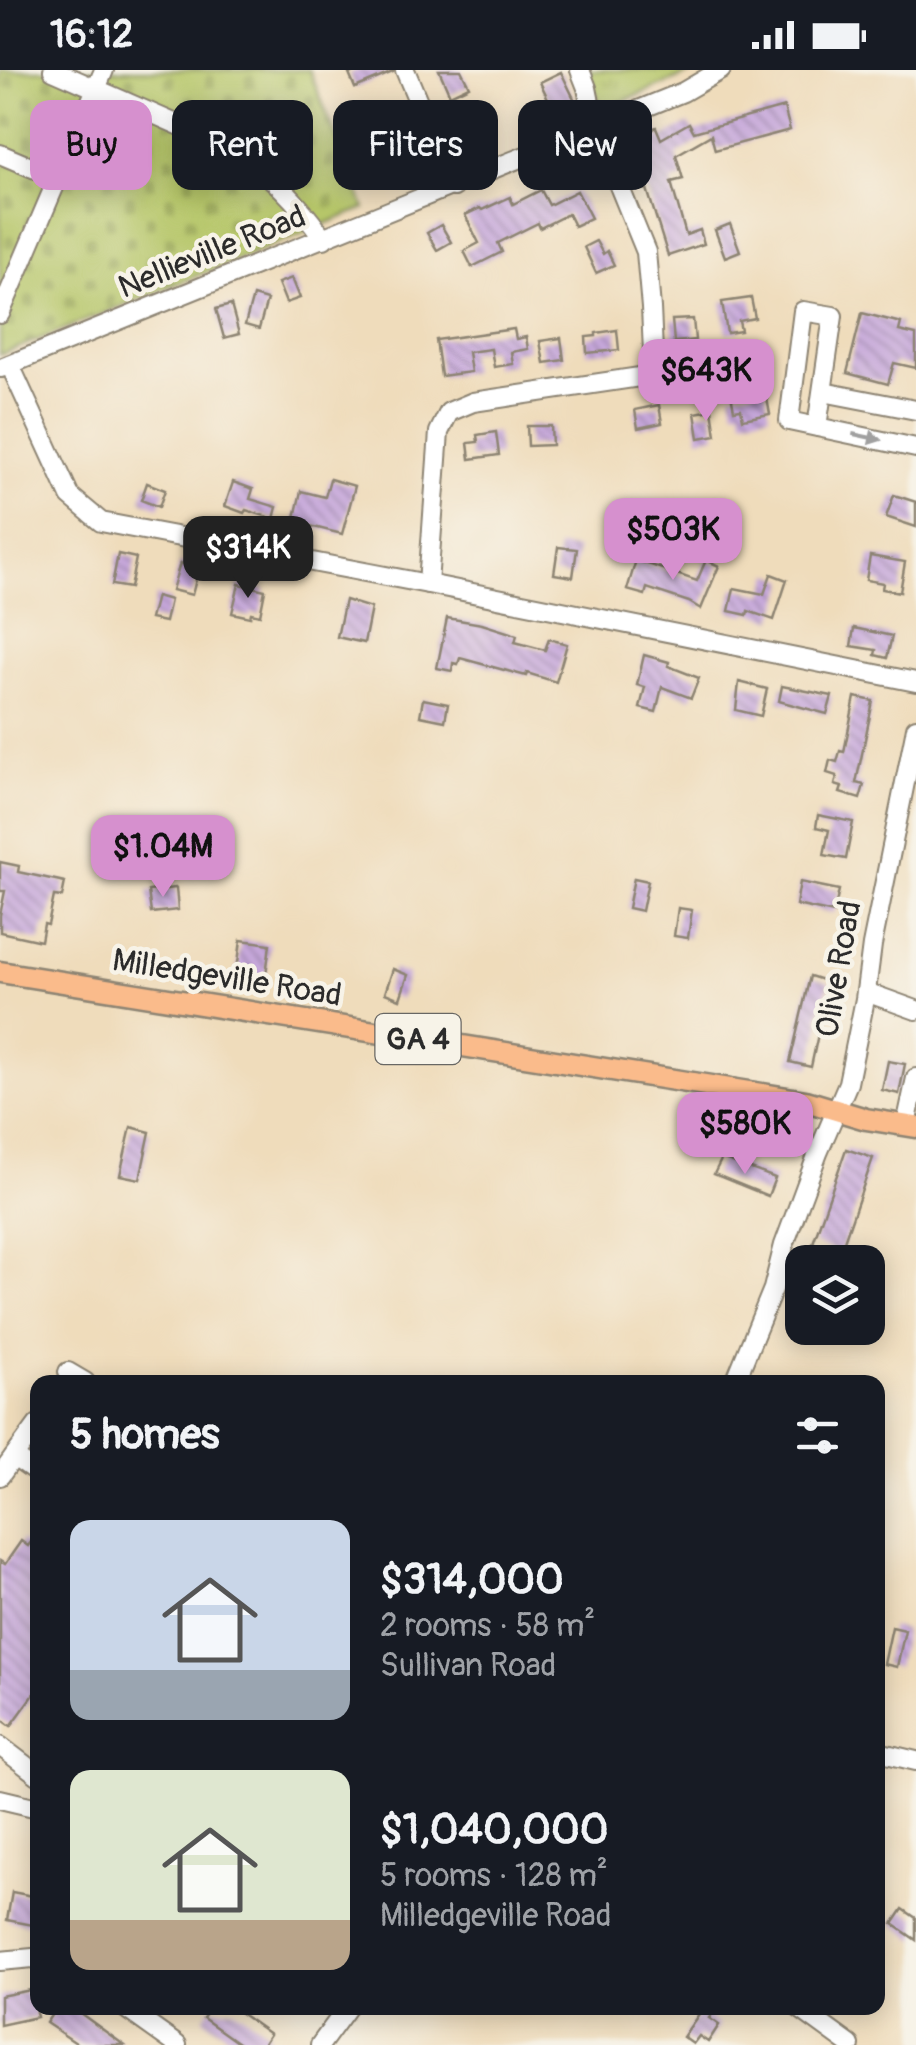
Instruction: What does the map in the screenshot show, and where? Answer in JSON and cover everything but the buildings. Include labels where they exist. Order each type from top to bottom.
[{"type":"main road","name":"Milledgeville Road","points":[[0,972],[806,1101],[866,1119],[911,1126]]},
{"type":"street","points":[[54,70],[232,148],[300,206],[324,239]]},
{"type":"street","points":[[92,100],[104,70]]},
{"type":"street","points":[[405,70],[418,100]]},
{"type":"street","points":[[580,70],[590,100]]},
{"type":"street","name":"Nellieville Road","points":[[652,105],[684,92],[721,70]]},
{"type":"street","points":[[0,154],[30,167]]},
{"type":"street","points":[[0,314],[54,190]]},
{"type":"street","name":"Nellieville Road","points":[[5,367],[444,190]]},
{"type":"street","points":[[621,190],[646,252],[654,374]]},
{"type":"street","points":[[817,427],[833,316],[803,311],[789,421],[817,427],[916,448]]},
{"type":"street","points":[[428,584],[439,432],[449,412],[473,402],[752,360]]},
{"type":"street","points":[[5,367],[70,496],[101,522],[916,682]]},
{"type":"street","points":[[823,392],[916,410]]},
{"type":"street","name":"Olive Road","points":[[738,1375],[848,1083],[916,728]]},
{"type":"street","points":[[866,992],[916,1010]]},
{"type":"street","points":[[911,1126],[916,1078]]},
{"type":"street","points":[[68,1372],[73,1375]]},
{"type":"street","points":[[0,1476],[30,1435]]},
{"type":"street","points":[[14,1457],[30,1468]]},
{"type":"street","points":[[0,1746],[30,1769]]},
{"type":"street","points":[[885,1754],[916,1761]]},
{"type":"street","points":[[0,1799],[30,1806]]},
{"type":"street","points":[[0,1961],[30,1958]]},
{"type":"street","points":[[135,2015],[177,2045]]},
{"type":"street","points":[[326,2043],[344,2015]]},
{"type":"street","points":[[809,2015],[850,2045]]},
{"type":"green space","points":[[0,70],[309,70],[333,129],[333,190],[358,190],[365,208],[0,355]]},
{"type":"green space","points":[[587,70],[698,70],[626,100],[598,100]]}]
